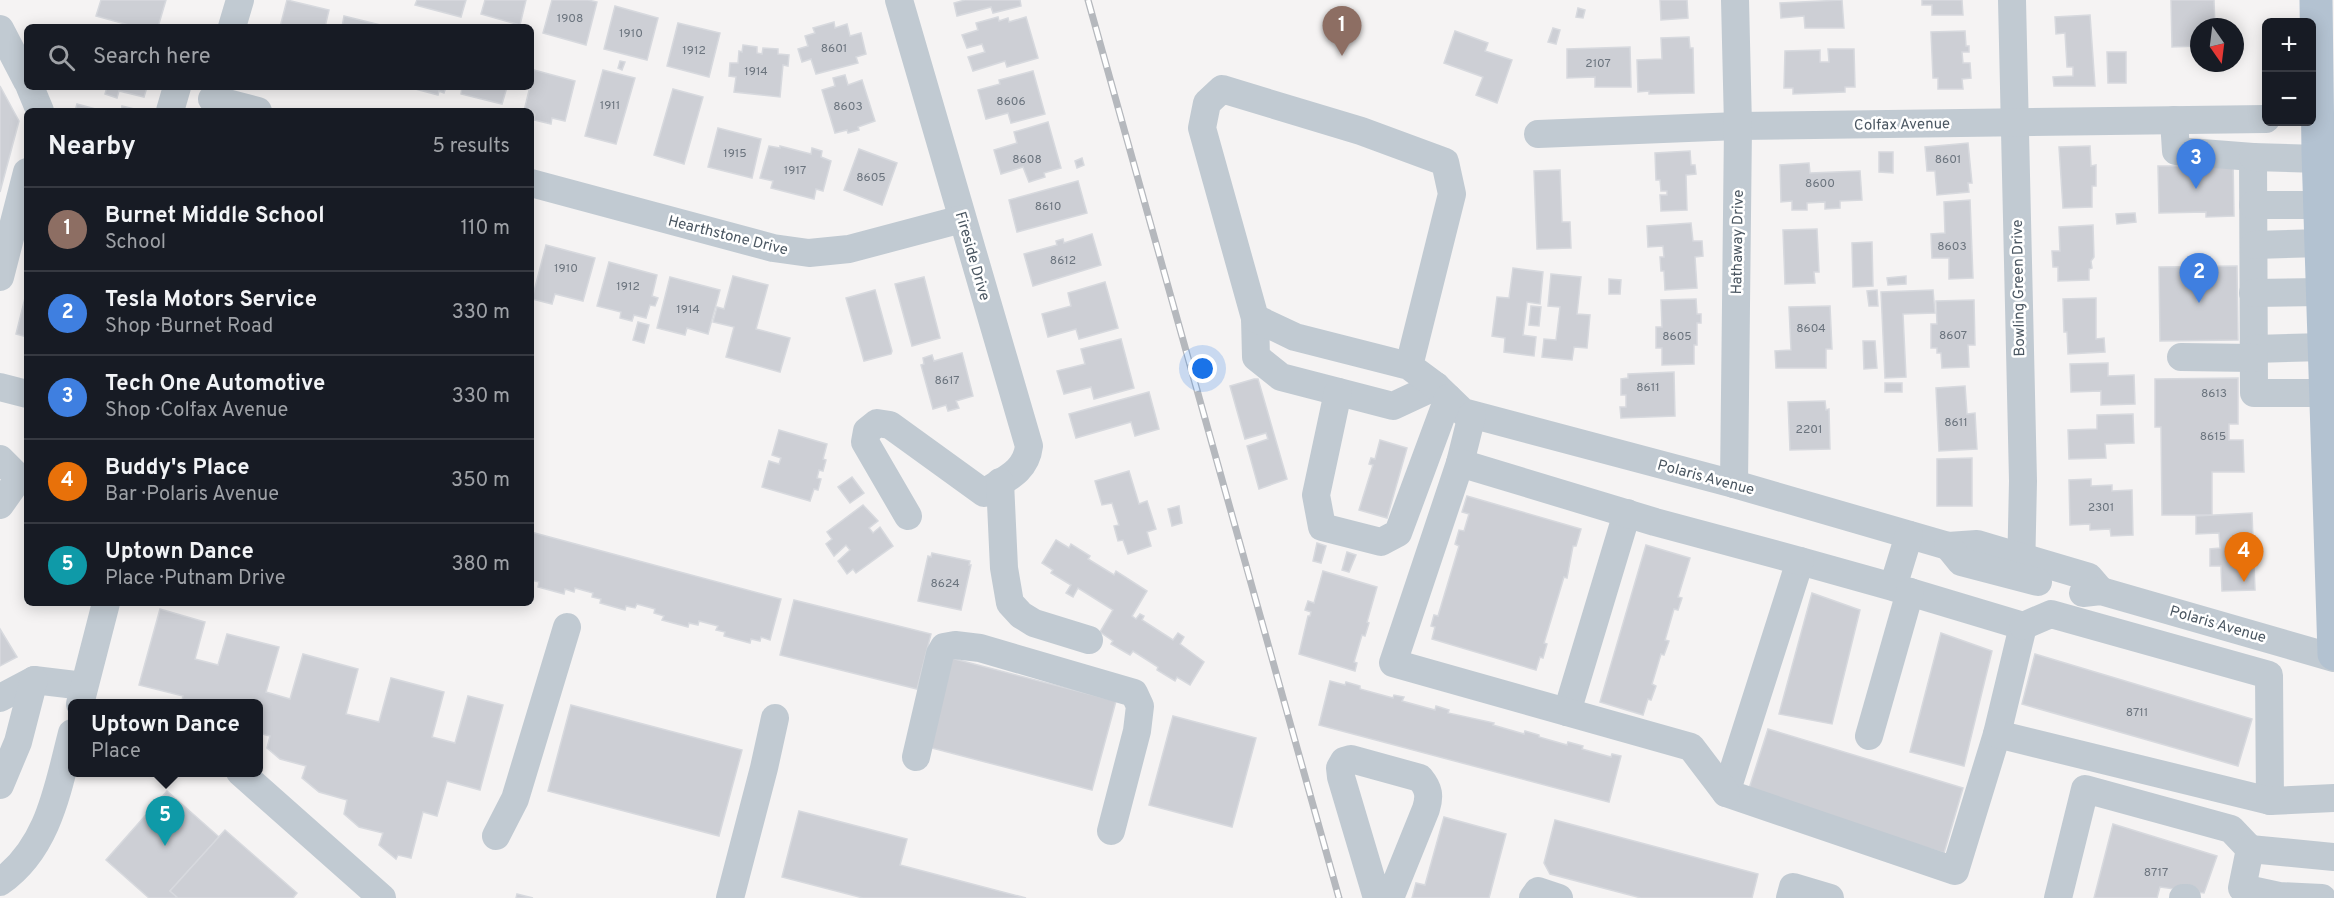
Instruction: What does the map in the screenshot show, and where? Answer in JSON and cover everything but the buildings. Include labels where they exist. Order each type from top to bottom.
[{"type":"main road","points":[[2316,90],[2322,7]]},
{"type":"main road","points":[[2316,125],[2324,154],[2326,304],[2324,347],[2331,462],[2334,654]]},
{"type":"street","points":[[233,24],[240,0]]},
{"type":"street","name":"Fireside Drive","points":[[899,0],[1029,446],[1028,458],[1021,468],[992,487]]},
{"type":"street","name":"Hathaway Drive","points":[[1734,484],[1738,126],[1735,0]]},
{"type":"street","name":"Bowling Green Drive","points":[[2012,0],[2025,571]]},
{"type":"street","points":[[0,29],[24,75]]},
{"type":"street","points":[[1409,366],[1452,194],[1445,162],[1361,131],[1222,89],[1207,103],[1202,128],[1255,318],[1256,357],[1281,377],[1393,406],[1455,403]]},
{"type":"street","points":[[31,90],[39,108]]},
{"type":"street","points":[[171,108],[176,90]]},
{"type":"street","points":[[210,95],[249,108]]},
{"type":"street","name":"Colfax Avenue","points":[[1538,134],[1738,126],[2262,118]]},
{"type":"street","points":[[2174,120],[2176,151],[2253,157],[2324,154]]},
{"type":"street","points":[[2253,157],[2254,393],[2326,393]]},
{"type":"street","points":[[0,277],[24,184]]},
{"type":"street","name":"Hearthstone Drive","points":[[534,184],[773,248],[809,253],[849,249],[962,219]]},
{"type":"street","points":[[2253,205],[2324,224]]},
{"type":"street","points":[[2253,245],[2324,224]]},
{"type":"street","points":[[2253,293],[2326,304]]},
{"type":"street","points":[[1255,318],[1295,337],[1409,366],[1455,403],[1460,463],[1393,663],[1692,747],[1726,793],[1955,871],[1997,734],[2010,622],[2025,571]]},
{"type":"street","points":[[2181,357],[2254,354],[2324,347]]},
{"type":"street","points":[[0,387],[24,393]]},
{"type":"street","points":[[1338,392],[1316,495],[1322,527],[1381,542],[1398,533],[1455,403]]},
{"type":"street","name":"Polaris Avenue","points":[[1455,403],[1948,546],[1977,544],[2025,571],[2089,577],[2101,591],[2334,658]]},
{"type":"street","points":[[908,516],[865,442],[867,431],[877,423],[891,425],[992,487],[1010,603],[1021,615],[1034,623],[1089,640]]},
{"type":"street","points":[[0,459],[19,478],[0,505]]},
{"type":"street","points":[[1460,463],[2010,622],[2051,614],[2269,675],[2270,801]]},
{"type":"street","points":[[1567,712],[1627,513]]},
{"type":"street","points":[[1869,736],[1902,589],[1909,535]]},
{"type":"street","points":[[1726,793],[1800,561]]},
{"type":"street","points":[[0,699],[34,680],[82,695],[105,606]]},
{"type":"street","points":[[496,836],[515,799],[567,627]]},
{"type":"street","points":[[916,757],[940,654],[944,647],[955,645],[980,648],[1134,693],[1140,706],[1137,730],[1111,831]]},
{"type":"street","points":[[0,785],[18,742],[34,680]]},
{"type":"street","points":[[730,898],[775,718]]},
{"type":"street","points":[[1997,734],[2270,801],[2334,798]]},
{"type":"street","points":[[0,882],[14,872],[29,856],[41,836],[52,807],[68,748]]},
{"type":"street","points":[[1377,898],[1341,777],[1340,768],[1344,761],[1351,759],[1420,778],[1427,786],[1430,797],[1390,898]]},
{"type":"street","points":[[246,777],[382,898]]},
{"type":"street","points":[[2058,898],[2085,789],[2231,829],[2250,849],[2334,857]]},
{"type":"street","points":[[2250,849],[2242,888],[2279,896],[2322,898]]},
{"type":"street","points":[[1790,898],[1793,887],[1830,898]]},
{"type":"street","points":[[1533,898],[1538,891],[1559,898]]},
{"type":"railway","points":[[1088,0],[1339,898]]},
{"type":"place","name":"Burnet Middle School","points":[[1342,56]]},
{"type":"place","name":"Tech One Automotive","points":[[2196,189]]},
{"type":"place","name":"Tesla Motors Service","points":[[2199,303]]},
{"type":"place","name":"Buddy's Place","points":[[2244,582]]},
{"type":"place","name":"Uptown Dance","points":[[165,846]]}]
